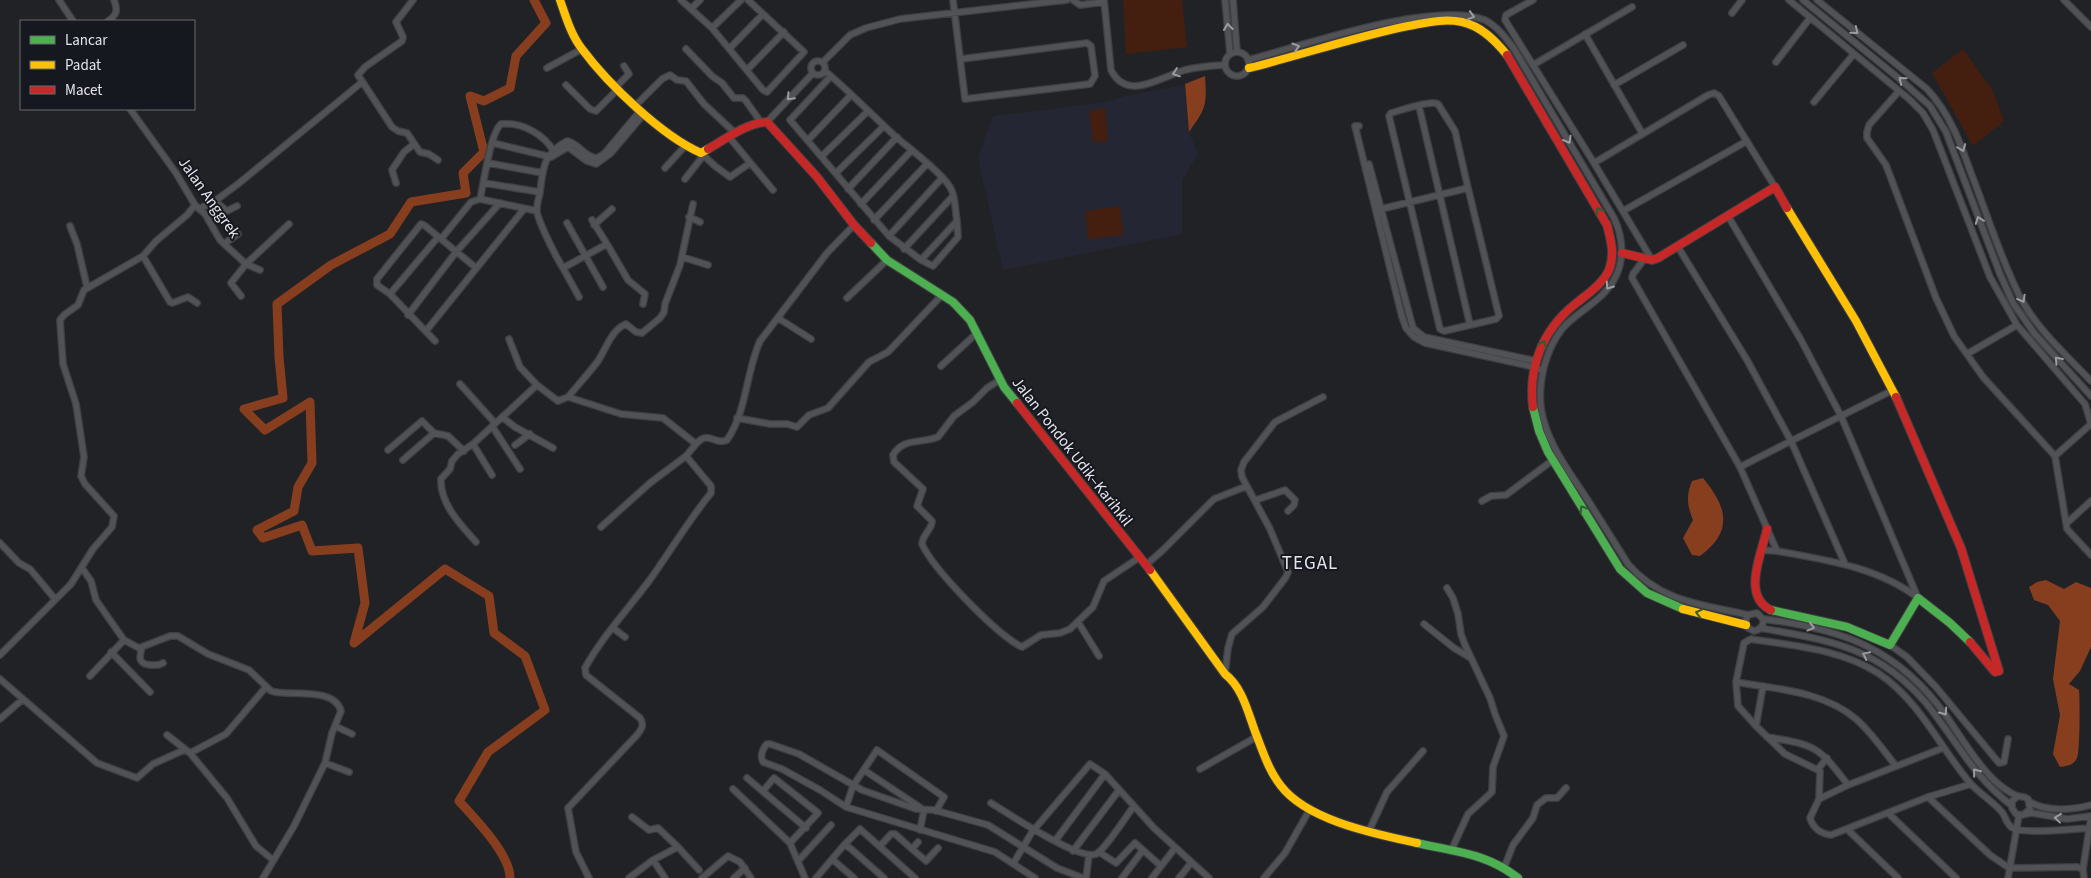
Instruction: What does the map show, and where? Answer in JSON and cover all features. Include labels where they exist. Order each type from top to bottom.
[{"type":"street","points":[[59,0],[72,20]]},
{"type":"street","points":[[109,20],[115,16],[117,8],[114,0]]},
{"type":"street","points":[[413,0],[396,22],[403,37],[402,41],[359,73],[358,78],[390,124],[398,131],[407,133],[420,152],[430,154],[438,160]]},
{"type":"street","points":[[560,0],[569,26],[582,49],[617,88],[640,110],[685,146],[702,155],[730,177],[750,163]]},
{"type":"street","points":[[681,0],[712,28],[730,48],[739,63],[767,92],[804,52]]},
{"type":"street","points":[[691,9],[700,0]]},
{"type":"street","points":[[712,28],[741,0]]},
{"type":"street","points":[[748,0],[814,61],[823,62]]},
{"type":"street","points":[[953,0],[965,98],[1090,84],[1095,76],[1092,46],[1087,43],[961,59]]},
{"type":"street","points":[[823,62],[846,38],[866,28],[906,18],[1066,0]]},
{"type":"street","points":[[1073,0],[1080,5],[1104,1],[1111,70],[1114,77],[1123,85],[1136,87],[1186,70],[1224,65]]},
{"type":"street","points":[[1225,0],[1230,53]]},
{"type":"street","points":[[1233,0],[1237,52]]},
{"type":"street","points":[[1533,0],[1504,17],[1623,211],[1648,259]]},
{"type":"street","points":[[1732,13],[1742,0]]},
{"type":"street","points":[[1789,0],[1916,106],[1933,130],[1990,276],[2016,326],[2084,404],[2091,424],[2055,456]]},
{"type":"street","points":[[1803,0],[1914,90],[1930,106],[1946,132],[2000,274],[2014,303],[2034,333],[2091,396]]},
{"type":"street","points":[[1817,0],[1938,100],[1954,128],[2021,298],[2041,326],[2091,381]]},
{"type":"street","points":[[2064,0],[2091,27]]},
{"type":"street","points":[[1533,64],[1632,7]]},
{"type":"street","points":[[1248,64],[1384,21],[1443,12],[1465,14],[1485,21],[1503,33],[1604,201],[1620,232],[1623,243],[1620,263],[1610,285],[1603,294],[1561,330],[1550,350],[1543,371],[1540,394],[1541,410],[1548,434],[1559,456],[1628,564],[1646,582],[1671,596],[1751,614],[1759,614],[1763,618],[1795,623],[1850,638],[1876,650],[1907,671],[1934,698],[1976,758],[2000,785],[2018,796],[2025,797],[2030,802],[2047,808],[2070,809],[2091,805]]},
{"type":"street","points":[[730,48],[763,14]]},
{"type":"street","points":[[1776,62],[1810,18]]},
{"type":"street","points":[[1248,64],[1284,60],[1386,30],[1443,21],[1461,22],[1483,30],[1498,42],[1597,208],[1612,238],[1611,260],[1603,280],[1554,324],[1542,344],[1535,364],[1531,389],[1533,410],[1540,436],[1552,460],[1620,569],[1639,589],[1664,604],[1746,625],[1752,630],[1760,628],[1834,642],[1868,656],[1894,672],[1926,704],[1981,778],[2011,805],[2013,811],[2022,815],[2032,813],[2067,819],[2091,817],[2082,869],[2084,878]]},
{"type":"street","points":[[747,70],[784,32]]},
{"type":"street","points":[[1585,34],[1642,133]]},
{"type":"street","points":[[1614,85],[1682,45]]},
{"type":"street","points":[[547,68],[582,49]]},
{"type":"street","points":[[686,49],[709,74],[722,83],[734,98],[746,100],[763,122]]},
{"type":"street","points":[[1230,53],[1244,54],[1248,64],[1245,74],[1232,76],[1226,71],[1224,65],[1230,53]]},
{"type":"street","points":[[1814,102],[1853,55]]},
{"type":"street","points":[[814,61],[810,67],[813,73],[819,75],[825,71]]},
{"type":"street","points":[[823,62],[825,71],[831,76],[868,110],[896,137],[912,150],[949,185],[953,196],[958,237],[933,266],[920,260],[888,236],[822,156],[796,129],[790,119],[831,76]]},
{"type":"street","points":[[566,85],[590,109],[596,111],[629,74],[624,66]]},
{"type":"street","points":[[685,179],[702,155],[732,135],[763,122],[813,73]]},
{"type":"street","points":[[579,297],[554,250],[537,211],[542,173],[546,162],[552,154],[568,147],[587,161],[596,164],[611,153],[662,79],[670,75],[677,80],[686,81],[732,135],[750,163],[773,190]]},
{"type":"street","points":[[0,654],[71,584],[93,549],[112,527],[114,518],[85,484],[81,476],[84,457],[77,411],[62,360],[60,320],[66,313],[78,305],[82,293],[87,287],[143,256],[156,241],[197,207],[215,201],[233,188],[362,83]]},
{"type":"street","points":[[1899,91],[1869,125],[1868,138],[1886,165],[1940,307],[1954,336],[1983,377],[2055,456],[2067,529],[2091,555]]},
{"type":"street","points":[[1594,163],[1708,95],[1714,93],[1719,96],[1856,320],[1893,390],[1954,531],[1999,671],[1995,672],[1971,642],[1953,624],[1918,598],[1886,579],[1844,564],[1777,551],[1762,550]]},
{"type":"street","points":[[808,140],[851,95]]},
{"type":"street","points":[[1435,102],[1438,104],[1455,131],[1468,188],[1499,316],[1496,319],[1444,331],[1440,329],[1389,116],[1391,113],[1435,102]]},
{"type":"street","points":[[1418,106],[1470,325]]},
{"type":"street","name":"Jalan Anggrek","points":[[131,110],[224,244],[246,264],[260,270]]},
{"type":"street","points":[[822,156],[868,110]]},
{"type":"street","name":"Jalan Pondok Udik–Karihkil","points":[[763,122],[817,178],[854,225],[886,260],[958,307],[977,333],[1000,380],[1010,395],[1165,588],[1225,674],[1234,681],[1275,776],[1282,787],[1310,809],[1343,823],[1482,858],[1504,868],[1518,878]]},
{"type":"street","points":[[480,199],[498,127],[505,124],[523,127],[537,133],[552,154]]},
{"type":"street","points":[[836,173],[884,126]]},
{"type":"street","points":[[1379,210],[1359,126],[1355,126],[1379,210],[1413,328],[1424,337],[1470,350],[1535,364],[1543,371]]},
{"type":"street","points":[[848,189],[896,137]]},
{"type":"street","points":[[1623,211],[1747,141]]},
{"type":"street","points":[[493,143],[552,154]]},
{"type":"street","points":[[396,183],[392,170],[404,152],[414,144]]},
{"type":"street","points":[[665,168],[685,146]]},
{"type":"street","points":[[860,204],[912,150]]},
{"type":"street","points":[[488,163],[542,173]]},
{"type":"street","points":[[874,220],[927,164]]},
{"type":"street","points":[[888,236],[942,178]]},
{"type":"street","points":[[484,183],[540,192]]},
{"type":"street","points":[[1622,254],[1648,259],[1658,258],[1776,187]]},
{"type":"street","points":[[1379,210],[1468,188]]},
{"type":"street","points":[[904,249],[953,196]]},
{"type":"street","points":[[390,294],[471,202],[480,199],[537,211]]},
{"type":"street","points":[[215,201],[227,211],[237,206]]},
{"type":"street","points":[[408,315],[456,252],[500,203]]},
{"type":"street","points":[[509,339],[520,367],[537,385],[558,401],[568,397],[598,361],[606,344],[621,326],[626,324],[638,334],[660,318],[666,307],[665,304],[680,265],[693,204]]},
{"type":"street","points":[[426,331],[475,267],[524,209]]},
{"type":"street","points":[[612,209],[593,223],[628,280],[645,294],[644,304]]},
{"type":"street","points":[[1728,216],[1801,340],[1841,416],[1918,598]]},
{"type":"street","points":[[689,217],[700,222]]},
{"type":"street","points":[[920,260],[957,221]]},
{"type":"street","points":[[567,223],[603,286]]},
{"type":"street","points":[[241,296],[231,282],[246,264],[289,224]]},
{"type":"street","points":[[435,341],[376,281],[418,226],[424,225],[475,267]]},
{"type":"street","points":[[601,527],[650,483],[686,456],[700,439],[706,437],[722,442],[727,440],[747,389],[756,349],[762,337],[827,253],[854,225]]},
{"type":"street","points":[[70,226],[77,244],[87,287]]},
{"type":"street","points":[[224,244],[238,234]]},
{"type":"street","points":[[563,268],[607,244]]},
{"type":"street","points":[[1678,247],[1747,360],[1790,441],[1844,564]]},
{"type":"street","points":[[143,256],[170,302],[188,297],[197,303]]},
{"type":"street","points":[[682,257],[708,265]]},
{"type":"street","points":[[1648,259],[1633,274],[1632,278],[1740,467],[1777,551]]},
{"type":"street","points":[[847,298],[886,260]]},
{"type":"street","points":[[737,418],[770,424],[797,426],[809,415],[826,410],[869,362],[888,352],[942,295]]},
{"type":"street","points":[[778,318],[811,339]]},
{"type":"street","points":[[1967,354],[2016,326]]},
{"type":"street","points":[[941,366],[977,333]]},
{"type":"street","points":[[1000,380],[987,388],[973,402],[954,416],[938,438],[906,442],[896,450],[892,459],[923,490],[916,506],[932,521],[932,525],[924,534],[922,544],[942,571],[982,615],[1022,647],[1041,635],[1064,632],[1078,622],[1093,607],[1104,581],[1140,557]]},
{"type":"street","points":[[460,384],[494,425],[520,470]]},
{"type":"street","points":[[476,542],[453,515],[443,494],[440,480],[450,469],[455,457],[473,444],[537,385]]},
{"type":"street","points":[[1740,467],[1893,390]]},
{"type":"street","points":[[568,397],[621,414],[664,418],[696,444]]},
{"type":"street","points":[[1225,674],[1228,648],[1232,634],[1263,607],[1288,576],[1287,567],[1256,500],[1241,474],[1243,465],[1279,419],[1323,397]]},
{"type":"street","points":[[502,417],[553,448]]},
{"type":"street","points":[[388,450],[422,421],[434,433],[448,436],[464,451]]},
{"type":"street","points":[[403,460],[434,433]]},
{"type":"street","points":[[515,446],[530,434]]},
{"type":"street","points":[[473,444],[492,476]]},
{"type":"street","points":[[589,878],[576,852],[568,808],[643,726],[640,718],[586,675],[585,668],[711,492],[711,486],[686,456]]},
{"type":"street","points":[[1482,501],[1491,496],[1506,495],[1552,460]]},
{"type":"street","points":[[1146,565],[1214,499],[1247,486]]},
{"type":"street","points":[[1256,500],[1285,490],[1295,500],[1294,505],[1288,511]]},
{"type":"street","points":[[2067,523],[2091,501]]},
{"type":"street","points":[[1767,529],[1754,587],[1761,604],[1769,610],[1848,627],[1907,656],[1936,687],[1998,763],[2004,762],[2008,739]]},
{"type":"street","points":[[0,543],[19,563],[30,569],[55,599]]},
{"type":"street","points":[[82,568],[91,581],[96,600],[124,640],[135,647],[142,647],[170,636],[178,636],[208,654],[249,670],[266,687],[274,692],[323,695],[340,708],[325,763],[294,826],[263,878]]},
{"type":"street","points":[[1447,588],[1455,604],[1460,634],[1469,657],[1488,693],[1504,736],[1492,767],[1492,792],[1468,814],[1451,851]]},
{"type":"street","points":[[1890,646],[1918,598]]},
{"type":"street","points":[[1746,625],[1746,619],[1755,606],[1761,604]]},
{"type":"street","points":[[1760,628],[1763,624],[1763,618]]},
{"type":"street","points":[[1078,622],[1098,656]]},
{"type":"street","points":[[1424,624],[1454,648],[1469,657]]},
{"type":"street","points":[[613,628],[624,637]]},
{"type":"street","points":[[1971,784],[1928,797],[1888,814],[1827,835],[1811,822],[1810,814],[1819,799],[1820,773],[1818,769],[1785,754],[1738,706],[1736,682],[1744,643],[1751,638],[1828,652],[1861,664],[1894,685],[1925,719],[1943,748],[1971,784],[2000,810],[2010,827],[2016,832],[2055,832],[2090,828]]},
{"type":"street","points":[[90,676],[124,640]]},
{"type":"street","points":[[142,647],[140,657],[142,663],[157,666],[163,663]]},
{"type":"street","points":[[111,652],[150,692]]},
{"type":"street","points":[[0,679],[97,762],[137,778],[153,764],[187,752],[226,734],[266,687]]},
{"type":"street","points":[[1736,682],[1814,697],[1844,710],[1866,728],[1896,766]]},
{"type":"street","points":[[1756,726],[1763,686]]},
{"type":"street","points":[[0,719],[23,699]]},
{"type":"street","points":[[334,726],[352,734]]},
{"type":"street","points":[[167,735],[187,752],[227,798],[256,846],[273,860]]},
{"type":"street","points":[[1200,769],[1258,736]]},
{"type":"street","points":[[1767,737],[1810,746],[1827,758],[1848,785]]},
{"type":"street","points":[[1035,878],[995,852],[846,807],[782,769],[763,762],[761,756],[763,749],[767,744],[770,744],[799,754],[853,786],[924,810],[936,810],[988,825],[1057,868],[1085,878],[1089,855]]},
{"type":"street","points":[[1819,799],[1848,785],[1943,748]]},
{"type":"street","points":[[846,807],[853,786],[877,750],[944,797],[936,810]]},
{"type":"street","points":[[1369,831],[1387,792],[1423,750]]},
{"type":"street","points":[[1818,769],[1827,758]]},
{"type":"street","points":[[325,763],[349,772]]},
{"type":"street","points":[[1013,864],[1022,846],[1035,828],[1088,765],[1093,765],[1175,848],[1209,878]]},
{"type":"street","points":[[864,770],[924,810]]},
{"type":"street","points":[[1055,841],[1104,774]]},
{"type":"street","points":[[747,778],[806,828]]},
{"type":"street","points":[[763,791],[774,778],[818,812],[806,828],[790,843]]},
{"type":"street","points":[[1504,868],[1513,845],[1533,818],[1537,805],[1546,798],[1557,798],[1566,788]]},
{"type":"street","points":[[732,789],[790,843],[805,878]]},
{"type":"street","points":[[1074,851],[1119,790]]},
{"type":"street","points":[[2011,805],[2012,801],[2018,796]]},
{"type":"street","points":[[1928,797],[1990,855],[2009,868],[2077,867],[2082,869]]},
{"type":"street","points":[[2008,878],[2016,832],[2022,815],[2030,809],[2030,802]]},
{"type":"street","points":[[991,803],[1055,841],[1074,851],[1089,855],[1099,852],[1134,806]]},
{"type":"street","points":[[1264,878],[1285,853],[1310,809]]},
{"type":"street","points":[[920,830],[924,810]]},
{"type":"street","points":[[1888,814],[1956,878]]},
{"type":"street","points":[[632,817],[649,830],[658,828],[699,870]]},
{"type":"street","points":[[798,861],[831,825]]},
{"type":"street","points":[[820,877],[832,859],[860,829],[915,878]]},
{"type":"street","points":[[1847,829],[1898,878]]},
{"type":"street","points":[[880,846],[891,834],[895,834],[926,862],[938,848]]},
{"type":"street","points":[[912,849],[918,842]]},
{"type":"street","points":[[1099,852],[1116,863],[1134,842],[1161,866]]},
{"type":"street","points":[[844,845],[850,848],[884,878]]},
{"type":"street","points":[[629,878],[653,860],[678,847]]},
{"type":"street","points":[[1152,878],[1175,848]]},
{"type":"street","points":[[1122,878],[1143,850]]},
{"type":"street","points":[[702,878],[728,856],[740,862],[751,878]]},
{"type":"street","points":[[832,859],[854,878]]},
{"type":"street","points":[[653,860],[665,878]]},
{"type":"street","points":[[1180,878],[1191,863]]},
{"type":"street","points":[[734,878],[745,868]]},
{"type":"shaded area","points":[[1123,0],[1182,0],[1187,47],[1126,54]]},
{"type":"shaded area","points":[[1963,49],[1993,91],[2004,121],[1973,146],[1932,73]]},
{"type":"shaded area","points":[[1205,76],[1206,94],[1204,106],[1189,132],[1185,84]]},
{"type":"shaded area","points":[[1184,85],[1189,132],[1198,154],[1182,180],[1182,234],[1003,270],[978,158],[993,116],[1105,102]]},
{"type":"shaded area","points":[[1105,108],[1108,141],[1093,142],[1089,111]]},
{"type":"shaded area","points":[[1120,206],[1123,235],[1088,239],[1085,211]]},
{"type":"shaded area","points":[[1703,478],[1722,509],[1723,519],[1718,537],[1711,547],[1700,556],[1692,555],[1683,538],[1693,520],[1688,501],[1690,486],[1692,481]]},
{"type":"shaded area","points":[[2046,580],[2064,589],[2076,582],[2091,588],[2091,647],[2080,671],[2069,684],[2079,690],[2080,726],[2078,754],[2072,764],[2060,767],[2053,754],[2060,715],[2053,679],[2060,621],[2048,605],[2034,600],[2029,587],[2037,582]]},
{"type":"waterway","points":[[510,878],[504,858],[498,848],[459,801],[488,752],[545,710],[525,656],[494,633],[489,596],[445,569],[354,643],[365,603],[358,548],[312,551],[302,525],[263,538],[257,530],[294,511],[298,487],[312,463],[310,402],[265,430],[244,409],[283,398],[277,304],[331,265],[390,234],[411,202],[466,193],[463,173],[484,152],[470,96],[484,101],[510,88],[516,56],[546,23],[534,0]]},
{"type":"traffic: fast","points":[[871,243],[887,260],[953,302],[970,320],[1004,387],[1017,403]]},
{"type":"traffic: fast","points":[[1533,407],[1539,431],[1548,452],[1620,569],[1647,593],[1683,609]]},
{"type":"traffic: fast","points":[[1771,610],[1847,627],[1890,645],[1918,598],[1950,623],[1970,642]]},
{"type":"traffic: fast","points":[[1417,843],[1482,858],[1518,878]]},
{"type":"traffic: slow","points":[[560,0],[569,26],[578,44],[606,78],[637,108],[670,134],[701,153],[708,149]]},
{"type":"traffic: slow","points":[[1249,68],[1388,30],[1441,21],[1462,22],[1481,30],[1507,55]]},
{"type":"traffic: slow","points":[[1787,208],[1856,321],[1896,397]]},
{"type":"traffic: slow","points":[[1150,570],[1241,694],[1267,761],[1281,786],[1293,798],[1325,817],[1363,830],[1417,843]]},
{"type":"traffic: slow","points":[[1683,609],[1746,625]]},
{"type":"traffic: jam","points":[[1507,55],[1607,225],[1612,248],[1611,264],[1606,275],[1563,315],[1546,338],[1540,350],[1533,378],[1533,407]]},
{"type":"traffic: jam","points":[[708,149],[744,128],[767,122],[817,177],[854,225],[871,243]]},
{"type":"traffic: jam","points":[[1622,253],[1652,260],[1658,258],[1775,187],[1787,208]]},
{"type":"traffic: jam","points":[[1896,397],[1961,548],[1999,671],[1995,672],[1970,642]]},
{"type":"traffic: jam","points":[[1017,403],[1150,570]]},
{"type":"traffic: jam","points":[[1767,529],[1758,561],[1755,585],[1757,595],[1762,603],[1771,610]]},
{"type":"district","name":"TEGAL","points":[[1310,562]]}]
